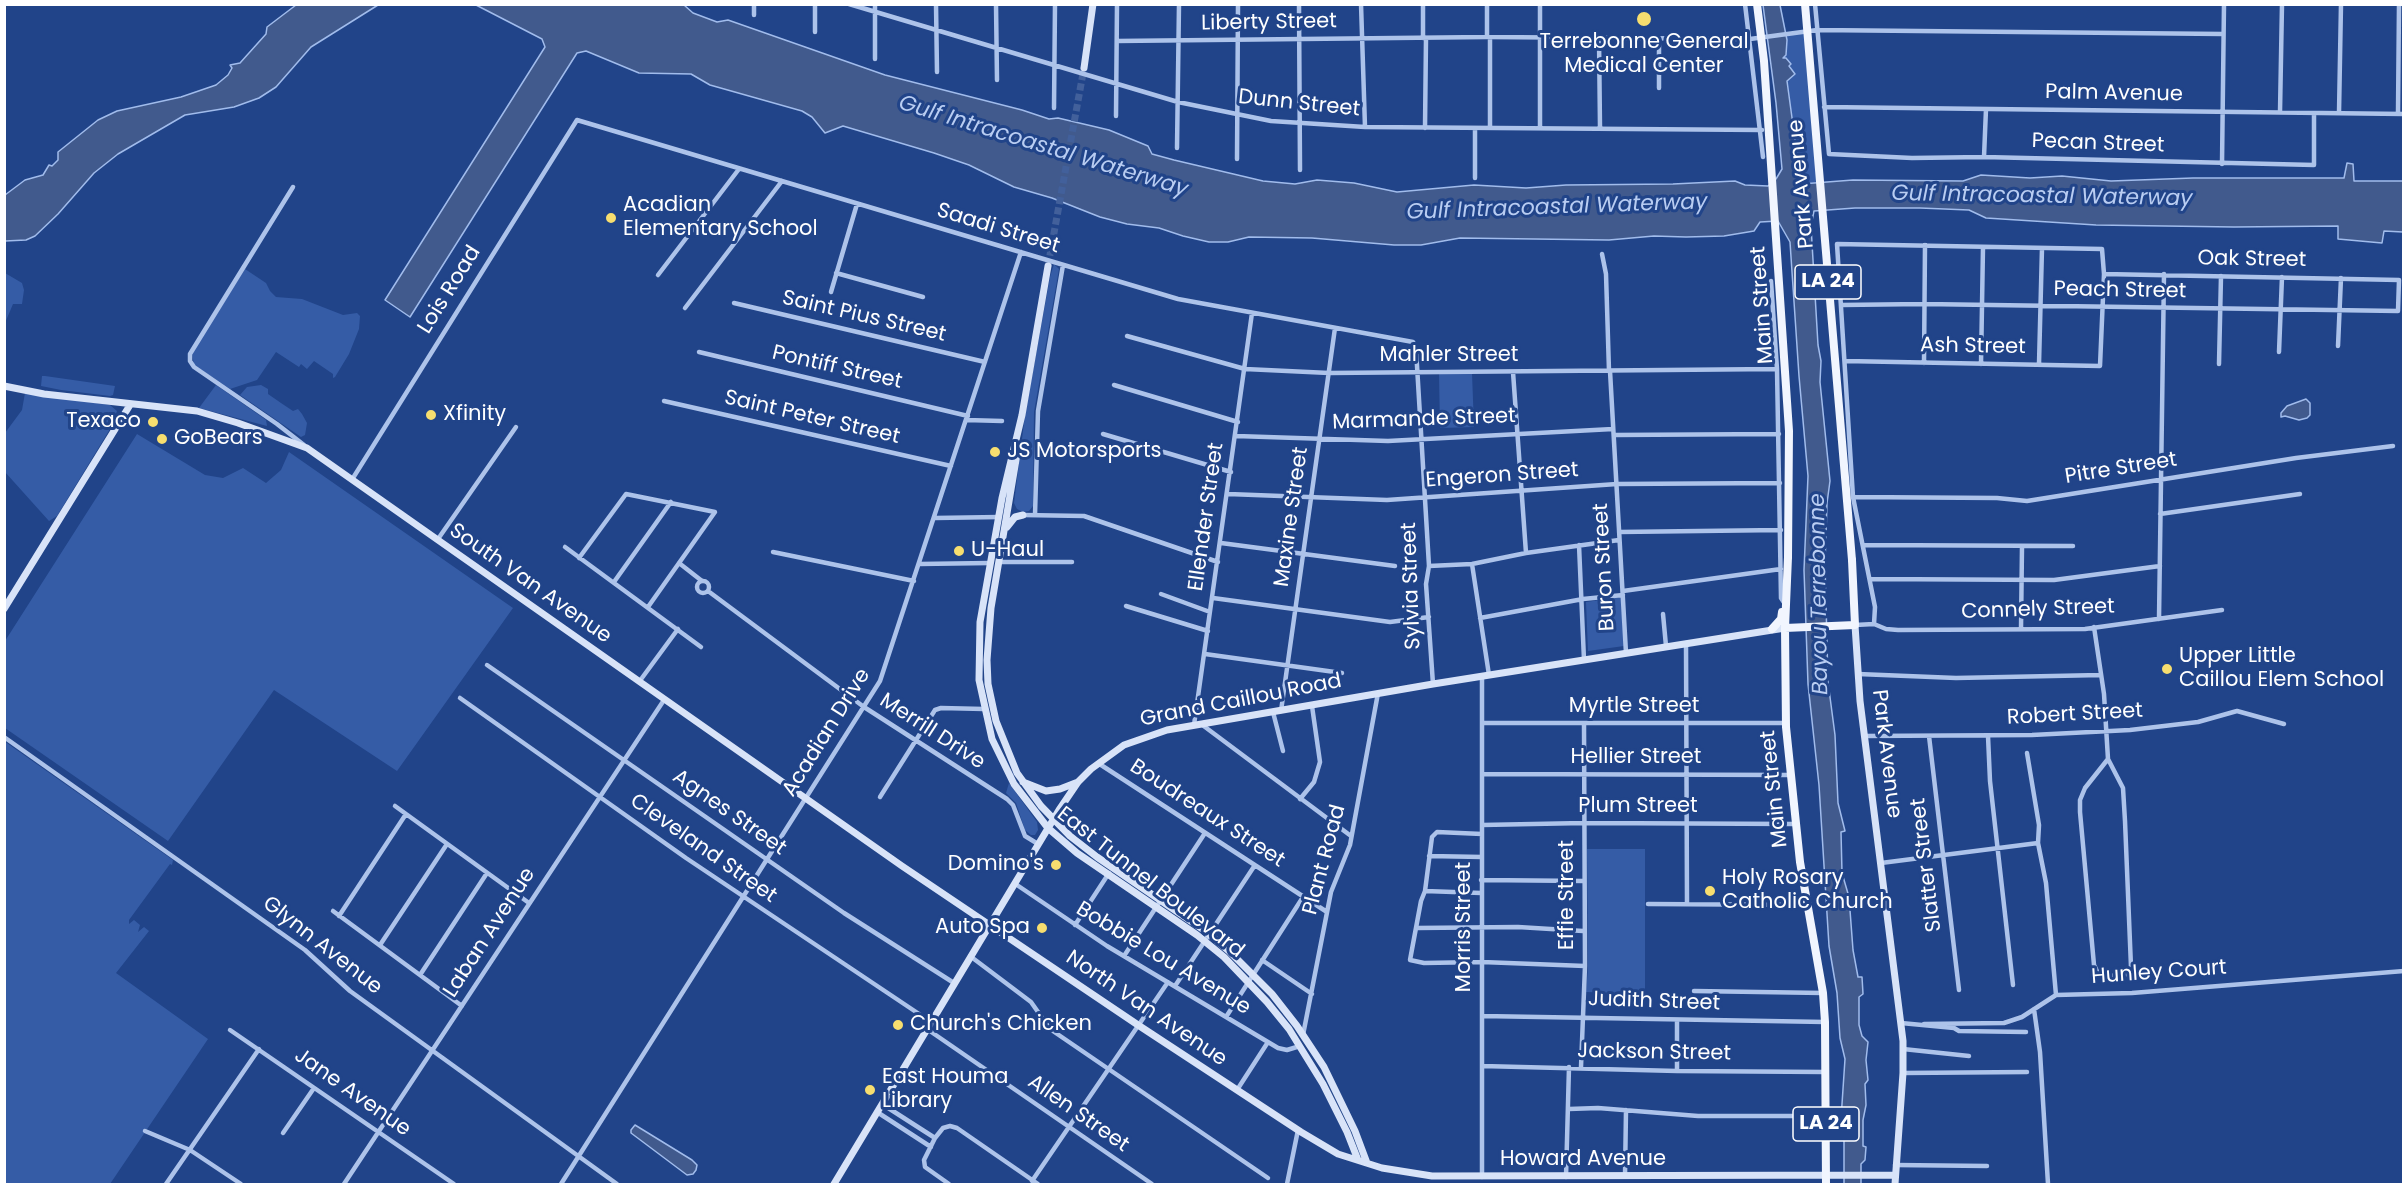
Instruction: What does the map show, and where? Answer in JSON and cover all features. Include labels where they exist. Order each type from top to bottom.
[{"type":"main road","points":[[1084,68],[1093,4]]},
{"type":"main road","name":"Main Street","points":[[1757,4],[1764,61],[1790,431],[1785,628],[1786,723],[1795,824],[1825,1022],[1826,1180]]},
{"type":"main road","name":"Park Avenue","points":[[1805,4],[1852,560],[1858,674],[1903,1049],[1895,1185]]},
{"type":"main road","name":"East Tunnel Boulevard","points":[[1048,266],[1018,436],[1010,500],[987,638],[988,684],[996,722],[1005,748],[1023,782],[1053,820],[1070,836],[1209,934],[1272,994],[1303,1035],[1340,1099],[1367,1163]]},
{"type":"main road","name":"South Van Avenue","points":[[4,386],[44,394],[197,411],[272,434],[307,448],[806,799],[989,923]]},
{"type":"main road","points":[[4,609],[130,405]]},
{"type":"main road","name":"East Tunnel Boulevard","points":[[1018,436],[990,563],[978,647],[979,680],[984,709],[992,739],[1009,776],[1026,802],[1048,828],[1077,853],[1204,941],[1248,981],[1300,1046],[1334,1104],[1358,1160]]},
{"type":"main road","points":[[1010,500],[1013,508],[1023,515]]},
{"type":"main road","points":[[1005,531],[1012,518],[1023,515]]},
{"type":"main road","points":[[993,548],[999,562]]},
{"type":"main road","points":[[990,563],[995,570],[996,580]]},
{"type":"main road","points":[[1772,629],[1778,623],[1786,605]]},
{"type":"main road","name":"Grand Caillou Road","points":[[836,1184],[989,923],[1078,782],[1098,763],[1136,739],[1155,733],[1378,693],[1772,629],[1855,625]]},
{"type":"main road","points":[[1023,782],[1046,791],[1060,789],[1078,782]]},
{"type":"main road","name":"North Van Avenue","points":[[989,923],[1284,1121]]},
{"type":"main road","name":"Howard Avenue","points":[[1284,1121],[1326,1148],[1358,1160],[1402,1172],[1432,1176],[1649,1176],[1826,1180],[1843,1176],[1895,1175]]},
{"type":"street","points":[[754,4],[754,15]]},
{"type":"street","points":[[814,4],[815,32]]},
{"type":"street","name":"Dunn Street","points":[[849,4],[1178,102],[1238,116],[1299,124],[1365,127],[1762,130]]},
{"type":"street","points":[[875,4],[875,59]]},
{"type":"street","points":[[936,4],[937,72]]},
{"type":"street","points":[[996,4],[997,80]]},
{"type":"street","points":[[1054,108],[1055,4]]},
{"type":"street","points":[[1116,116],[1117,4]]},
{"type":"street","points":[[1177,148],[1179,4]]},
{"type":"street","points":[[1237,159],[1238,4]]},
{"type":"street","points":[[1299,4],[1300,170]]},
{"type":"street","points":[[1361,4],[1365,127]]},
{"type":"street","points":[[1423,4],[1425,128]]},
{"type":"street","points":[[1487,4],[1490,128]]},
{"type":"street","points":[[1540,4],[1540,129]]},
{"type":"street","points":[[1745,4],[1764,157]]},
{"type":"street","points":[[1815,4],[1824,106]]},
{"type":"street","points":[[2222,164],[2224,4]]},
{"type":"street","points":[[2280,112],[2282,4]]},
{"type":"street","points":[[2339,113],[2341,4]]},
{"type":"street","points":[[2399,4],[2401,113]]},
{"type":"street","name":"Liberty Street","points":[[1117,41],[1541,37],[1750,39],[1817,30],[2223,34]]},
{"type":"street","points":[[1599,38],[1600,128]]},
{"type":"street","points":[[1659,39],[1659,88]]},
{"type":"street","name":"Palm Avenue","points":[[1824,106],[2401,113]]},
{"type":"street","name":"Pecan Street","points":[[1824,106],[1829,154],[1912,158],[1984,157],[2222,164],[2314,165],[2314,113]]},
{"type":"street","points":[[1984,157],[1986,109]]},
{"type":"street","name":"Saadi Street","points":[[577,120],[1178,299],[1408,340],[1415,345]]},
{"type":"street","name":"Lois Road","points":[[352,478],[577,120]]},
{"type":"street","points":[[1475,128],[1475,178]]},
{"type":"street","points":[[658,275],[739,169]]},
{"type":"street","points":[[685,308],[782,182]]},
{"type":"street","points":[[293,188],[190,354],[190,361],[194,367],[277,424],[307,448]]},
{"type":"street","points":[[831,292],[857,204]]},
{"type":"street","name":"Park Avenue","points":[[1874,624],[1876,615],[1853,496],[1837,244],[1925,246]]},
{"type":"street","points":[[1924,363],[1925,246],[2102,249],[2104,307]]},
{"type":"street","points":[[1981,364],[1983,247]]},
{"type":"street","points":[[2039,364],[2042,248]]},
{"type":"street","name":"Acadian Drive","points":[[561,1185],[884,673],[1021,252]]},
{"type":"street","name":"Buron Street","points":[[1602,254],[1606,274],[1609,371],[1626,653]]},
{"type":"street","points":[[1035,515],[1038,411],[1064,265]]},
{"type":"street","points":[[836,273],[923,297]]},
{"type":"street","name":"Oak Street","points":[[2104,274],[2398,279],[2398,311]]},
{"type":"street","points":[[2159,619],[2164,274]]},
{"type":"street","points":[[2219,364],[2221,276]]},
{"type":"street","points":[[2279,352],[2282,277]]},
{"type":"street","points":[[2338,346],[2341,278]]},
{"type":"street","name":"Main Street","points":[[1771,281],[1777,369],[1781,598],[1786,605]]},
{"type":"street","name":"Saint Pius Street","points":[[735,303],[985,362]]},
{"type":"street","name":"Peach Street","points":[[1841,305],[1924,304],[2398,311]]},
{"type":"street","name":"Ash Street","points":[[1845,361],[2100,366],[2104,307]]},
{"type":"street","name":"Ellender Street","points":[[1198,725],[1204,654],[1252,313]]},
{"type":"street","name":"Maxine Street","points":[[1277,712],[1287,666],[1335,328]]},
{"type":"street","name":"Mahler Street","points":[[1127,336],[1245,369],[1329,373],[1777,369]]},
{"type":"street","name":"Sylvia Street","points":[[1415,345],[1429,566],[1426,584],[1433,684]]},
{"type":"street","name":"Pontiff Street","points":[[699,352],[967,418],[1002,421]]},
{"type":"street","points":[[1513,372],[1526,553]]},
{"type":"street","points":[[1114,385],[1238,422]]},
{"type":"street","name":"Saint Peter Street","points":[[664,401],[951,466]]},
{"type":"street","points":[[272,434],[277,424]]},
{"type":"street","points":[[438,539],[516,427]]},
{"type":"street","name":"Marmande Street","points":[[1236,436],[1388,441],[1517,434],[1614,432],[1779,434]]},
{"type":"street","points":[[1103,434],[1231,472]]},
{"type":"street","name":"Pitre Street","points":[[1853,496],[1997,498],[2027,501],[2296,458],[2393,446]]},
{"type":"street","name":"Engeron Street","points":[[1228,494],[1387,500],[1617,484],[1780,483]]},
{"type":"street","points":[[579,558],[626,494],[715,512],[648,607]]},
{"type":"street","points":[[2160,514],[2300,494]]},
{"type":"street","points":[[614,582],[671,502]]},
{"type":"street","points":[[1023,515],[1084,516],[1218,562]]},
{"type":"street","points":[[934,518],[999,518]]},
{"type":"street","points":[[1619,531],[1781,530]]},
{"type":"street","points":[[1429,566],[1472,564],[1579,544],[1619,540]]},
{"type":"street","points":[[1221,543],[1395,566]]},
{"type":"street","points":[[1579,544],[1584,660]]},
{"type":"street","points":[[1863,546],[2073,546]]},
{"type":"street","points":[[2021,629],[2022,546]]},
{"type":"street","points":[[565,547],[701,647]]},
{"type":"street","points":[[773,552],[914,581]]},
{"type":"street","points":[[999,562],[1072,562]]},
{"type":"street","points":[[679,563],[702,581]]},
{"type":"street","points":[[920,564],[990,563]]},
{"type":"street","name":"Morris Street","points":[[1472,564],[1486,676],[1482,723],[1482,1177]]},
{"type":"street","points":[[1870,579],[2070,579],[2160,566]]},
{"type":"street","points":[[1480,618],[1583,599],[1781,569]]},
{"type":"street","name":"Merrill Drive","points":[[702,581],[709,584],[708,591],[703,594],[699,592],[698,586],[702,581]]},
{"type":"street","name":"Merrill Drive","points":[[708,591],[864,707],[1007,799],[1013,806],[1025,836],[1038,844]]},
{"type":"street","points":[[1161,594],[1210,612]]},
{"type":"street","points":[[1213,598],[1390,622],[1429,617]]},
{"type":"street","points":[[1126,606],[1208,631]]},
{"type":"street","name":"Connely Street","points":[[1855,625],[1874,624],[1886,629],[1898,630],[2094,627],[2222,610]]},
{"type":"street","points":[[1663,614],[1666,646]]},
{"type":"street","points":[[2094,627],[2101,675],[2108,759],[2122,788],[2131,967],[2125,975],[2118,976],[2103,975],[2094,965],[2079,812],[2080,800],[2085,788],[2108,759]]},
{"type":"street","points":[[639,682],[678,629]]},
{"type":"street","points":[[1686,643],[1687,904]]},
{"type":"street","points":[[1204,654],[1342,673]]},
{"type":"street","name":"Agnes Street","points":[[487,665],[858,922],[954,983]]},
{"type":"street","points":[[1858,674],[1956,678],[2101,675]]},
{"type":"street","name":"Plant Road","points":[[1303,1035],[1331,892],[1352,836],[1378,693]]},
{"type":"street","name":"Cleveland Street","points":[[460,698],[598,797],[929,1025]]},
{"type":"street","name":"Laban Avenue","points":[[344,1185],[664,700]]},
{"type":"street","points":[[1300,799],[1314,782],[1320,762],[1312,706]]},
{"type":"street","points":[[880,797],[937,708],[984,709]]},
{"type":"street","name":"Robert Street","points":[[1864,736],[1988,736],[2181,725],[2236,711],[2284,724]]},
{"type":"street","points":[[1277,712],[1283,751]]},
{"type":"street","name":"Myrtle Street","points":[[1482,723],[1786,723]]},
{"type":"street","name":"Effie Street","points":[[1581,1067],[1585,966],[1583,931],[1584,723]]},
{"type":"street","points":[[1198,725],[1352,836]]},
{"type":"street","name":"Glynn Avenue","points":[[4,736],[305,950],[350,991],[617,1185]]},
{"type":"street","name":"Slatter Street","points":[[1929,736],[1959,990]]},
{"type":"street","points":[[1988,736],[1990,782],[2013,985]]},
{"type":"street","points":[[1901,1023],[2004,1023],[2022,1017],[2056,994],[2046,883],[2038,843],[2039,825],[2027,753]]},
{"type":"street","name":"Boudreaux Street","points":[[1098,763],[1327,912]]},
{"type":"street","name":"Hellier Street","points":[[1482,774],[1790,775]]},
{"type":"street","points":[[395,806],[529,903]]},
{"type":"street","points":[[339,916],[406,814]]},
{"type":"street","name":"Plum Street","points":[[1482,825],[1795,824]]},
{"type":"street","points":[[1482,834],[1437,832],[1433,834],[1425,891],[1410,960],[1424,963],[1482,962],[1585,966]]},
{"type":"street","points":[[1124,956],[1205,833]]},
{"type":"street","points":[[1881,862],[2038,843]]},
{"type":"street","points":[[380,945],[447,844]]},
{"type":"street","points":[[1429,856],[1482,857]]},
{"type":"street","points":[[1175,986],[1255,865]]},
{"type":"street","points":[[1075,926],[1113,867]]},
{"type":"street","points":[[420,975],[487,873]]},
{"type":"street","points":[[1481,880],[1584,881]]},
{"type":"street","name":"Bobbie Lou Avenue","points":[[1014,883],[1075,926],[1268,1042],[1282,1049],[1300,1046]]},
{"type":"street","points":[[1425,891],[1481,893]]},
{"type":"street","points":[[1226,1017],[1303,897]]},
{"type":"street","points":[[1648,904],[1806,905]]},
{"type":"street","points":[[333,911],[462,1006]]},
{"type":"street","points":[[1417,928],[1518,927],[1583,931]]},
{"type":"street","points":[[970,956],[1031,1002],[1050,1029],[1268,1178]]},
{"type":"street","points":[[1262,960],[1312,994]]},
{"type":"street","name":"Hunley Court","points":[[2056,994],[2132,993],[2403,971]]},
{"type":"street","points":[[1032,1181],[1168,982]]},
{"type":"street","points":[[1694,991],[1822,993]]},
{"type":"street","points":[[2034,1009],[2040,1052],[2048,1185]]},
{"type":"street","name":"Judith Street","points":[[1482,1016],[1825,1022]]},
{"type":"street","points":[[1677,1021],[1677,1071]]},
{"type":"street","points":[[1924,1024],[1935,1028],[1954,1028],[1959,1031],[2026,1032]]},
{"type":"street","name":"Allen Street","points":[[929,1025],[1068,1127],[1152,1185]]},
{"type":"street","name":"Jane Avenue","points":[[230,1030],[454,1185]]},
{"type":"street","points":[[1237,1090],[1268,1042]]},
{"type":"street","points":[[166,1185],[259,1049]]},
{"type":"street","points":[[1903,1049],[1962,1053],[1969,1056]]},
{"type":"street","name":"Jackson Street","points":[[1482,1066],[1825,1072]]},
{"type":"street","points":[[1566,1177],[1569,1067]]},
{"type":"street","points":[[1903,1073],[2027,1072]]},
{"type":"street","points":[[283,1133],[314,1088]]},
{"type":"street","points":[[882,1104],[935,1138]]},
{"type":"street","points":[[1569,1109],[1626,1110],[1671,1115],[1826,1116]]},
{"type":"street","points":[[1624,1176],[1626,1110]]},
{"type":"street","points":[[877,1112],[931,1147]]},
{"type":"street","points":[[949,1185],[925,1167],[924,1160],[943,1128],[954,1127],[1038,1185]]},
{"type":"street","points":[[1287,1185],[1298,1130]]},
{"type":"street","points":[[145,1131],[190,1150],[241,1185]]},
{"type":"street","points":[[1895,1165],[1987,1166]]},
{"type":"street","points":[[1649,1176],[1649,1185]]},
{"type":"shaded area","points":[[1808,31],[1819,182],[1801,184],[1787,81],[1791,64],[1787,58],[1784,60],[1782,58],[1786,54],[1787,35]]},
{"type":"shaded area","points":[[1054,264],[1059,269],[1034,412],[1033,506],[1029,511],[1023,512],[1017,509],[1014,503],[1025,415]]},
{"type":"shaded area","points":[[245,269],[266,283],[276,297],[302,299],[343,315],[357,313],[360,316],[359,329],[349,354],[335,377],[333,378],[333,374],[314,361],[307,369],[301,364],[299,367],[276,352],[257,380],[230,389],[194,365],[192,353]]},
{"type":"shaded area","points":[[5,273],[22,283],[24,290],[22,304],[13,304],[5,323]]},
{"type":"shaded area","points":[[1439,373],[1472,373],[1474,427],[1440,428]]},
{"type":"shaded area","points":[[42,376],[115,386],[113,395],[110,396],[61,390],[41,386]]},
{"type":"shaded area","points":[[216,385],[266,420],[267,426],[199,408]]},
{"type":"shaded area","points":[[261,385],[268,389],[268,394],[293,411],[298,409],[307,423],[305,435],[301,437],[240,395],[247,387]]},
{"type":"shaded area","points":[[25,393],[110,405],[117,411],[110,429],[57,516],[49,521],[5,472],[5,433],[22,410]]},
{"type":"shaded area","points":[[137,434],[205,475],[223,478],[243,468],[266,483],[281,470],[289,452],[513,608],[397,771],[274,690],[168,841],[5,728],[5,641]]},
{"type":"shaded area","points":[[1621,597],[1624,646],[1588,651],[1586,602]]},
{"type":"shaded area","points":[[4,741],[173,860],[172,865],[170,864],[129,920],[129,924],[134,920],[140,925],[138,932],[144,927],[149,931],[116,973],[208,1039],[110,1184],[5,1184]]},
{"type":"shaded area","points":[[1009,783],[1037,822],[1038,830],[1035,835],[1025,830],[1016,803],[1006,793]]},
{"type":"shaded area","points":[[1587,849],[1645,849],[1645,994],[1586,992],[1588,968]]},
{"type":"water","points":[[296,5],[378,5],[311,47],[276,87],[259,98],[234,107],[185,115],[118,154],[94,173],[35,236],[26,240],[5,241],[5,195],[25,180],[43,175],[49,165],[52,166],[58,160],[58,152],[98,120],[117,111],[181,97],[216,85],[228,75],[232,68],[230,65],[240,63],[266,34],[267,27]]},
{"type":"water","points":[[476,5],[684,5],[693,13],[717,22],[728,20],[885,75],[1049,119],[1058,118],[1109,130],[1148,146],[1152,154],[1174,160],[1263,181],[1295,184],[1317,180],[1354,183],[1397,192],[1474,185],[1526,188],[1735,181],[1745,185],[1768,186],[1782,169],[1763,5],[1780,5],[1787,40],[1786,55],[1783,58],[1791,64],[1789,66],[1795,74],[1787,81],[1801,184],[1853,180],[1963,181],[1981,175],[2030,178],[2062,176],[2111,181],[2193,178],[2344,178],[2347,163],[2353,164],[2354,181],[2403,181],[2403,232],[2384,231],[2382,243],[2338,239],[2338,226],[2096,225],[1986,218],[1969,210],[1920,208],[1855,208],[1814,211],[1811,226],[1818,345],[1821,361],[1820,382],[1830,481],[1825,564],[1828,682],[1835,735],[1838,803],[1845,831],[1841,832],[1842,873],[1849,897],[1853,950],[1858,977],[1862,977],[1863,994],[1859,997],[1859,1025],[1862,1036],[1868,1042],[1866,1060],[1868,1080],[1865,1084],[1866,1105],[1863,1120],[1863,1146],[1866,1147],[1865,1160],[1861,1164],[1861,1184],[1844,1184],[1844,1141],[1840,1134],[1845,1059],[1840,1038],[1837,993],[1829,946],[1819,785],[1808,684],[1804,570],[1808,476],[1790,242],[1778,221],[1760,222],[1754,231],[1724,236],[1654,236],[1609,240],[1460,238],[1421,245],[1312,238],[1249,237],[1228,242],[1209,242],[1159,228],[1127,224],[1100,217],[1052,198],[1014,187],[969,165],[843,126],[825,133],[812,117],[802,111],[710,85],[691,74],[639,73],[586,51],[577,53],[410,317],[385,300],[545,47],[542,39]]},
{"type":"water","points":[[2306,399],[2310,403],[2310,415],[2307,418],[2299,420],[2281,417],[2281,413],[2287,406]]},
{"type":"water","points":[[635,1125],[692,1160],[697,1165],[693,1174],[687,1175],[631,1133]]},
{"type":"tunnel","points":[[1048,266],[1084,68]]},
{"type":"place","name":"Terrebonne General Medical Center","points":[[1644,19]]},
{"type":"place","name":"Acadian Elementary School","points":[[611,218]]},
{"type":"place","name":"Xfinity","points":[[431,415]]},
{"type":"place","name":"Texaco","points":[[153,422]]},
{"type":"place","name":"GoBears","points":[[162,439]]},
{"type":"place","name":"JS Motorsports","points":[[995,452]]},
{"type":"place","name":"U-Haul","points":[[959,551]]},
{"type":"place","name":"Upper Little Caillou Elem School","points":[[2167,669]]},
{"type":"place","name":"Domino's","points":[[1056,865]]},
{"type":"place","name":"Holy Rosary Catholic Church","points":[[1710,891]]},
{"type":"place","name":"Auto Spa","points":[[1042,928]]},
{"type":"place","name":"Church's Chicken","points":[[898,1025]]},
{"type":"place","name":"East Houma Library","points":[[870,1090]]},
{"type":"water label","name":"Gulf Intracoastal Waterway","points":[[1043,147]]},
{"type":"water label","name":"Gulf Intracoastal Waterway","points":[[2042,197]]},
{"type":"water label","name":"Gulf Intracoastal Waterway","points":[[1557,208]]},
{"type":"water label","name":"Bayou Terrebonne","points":[[1820,594]]}]
